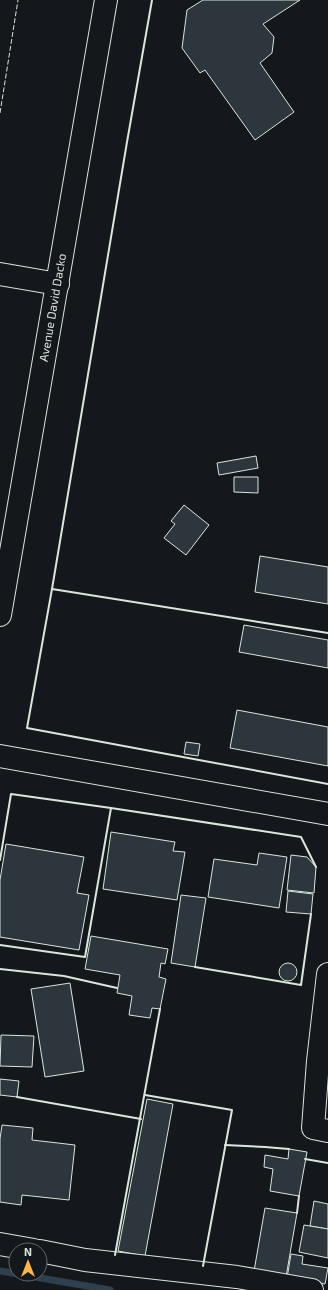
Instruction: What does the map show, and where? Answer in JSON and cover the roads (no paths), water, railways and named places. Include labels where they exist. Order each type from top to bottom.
[{"type":"street","name":"Avenue David Dacko","points":[[0,614],[106,0]]},
{"type":"street","points":[[0,274],[58,284]]},
{"type":"street","points":[[0,756],[328,814]]},
{"type":"street","points":[[328,974],[318,1061],[313,1128],[328,1132]]},
{"type":"street","points":[[48,1253],[85,1260],[237,1277],[312,1290]]},
{"type":"waterway","points":[[0,1271],[110,1290]]}]
